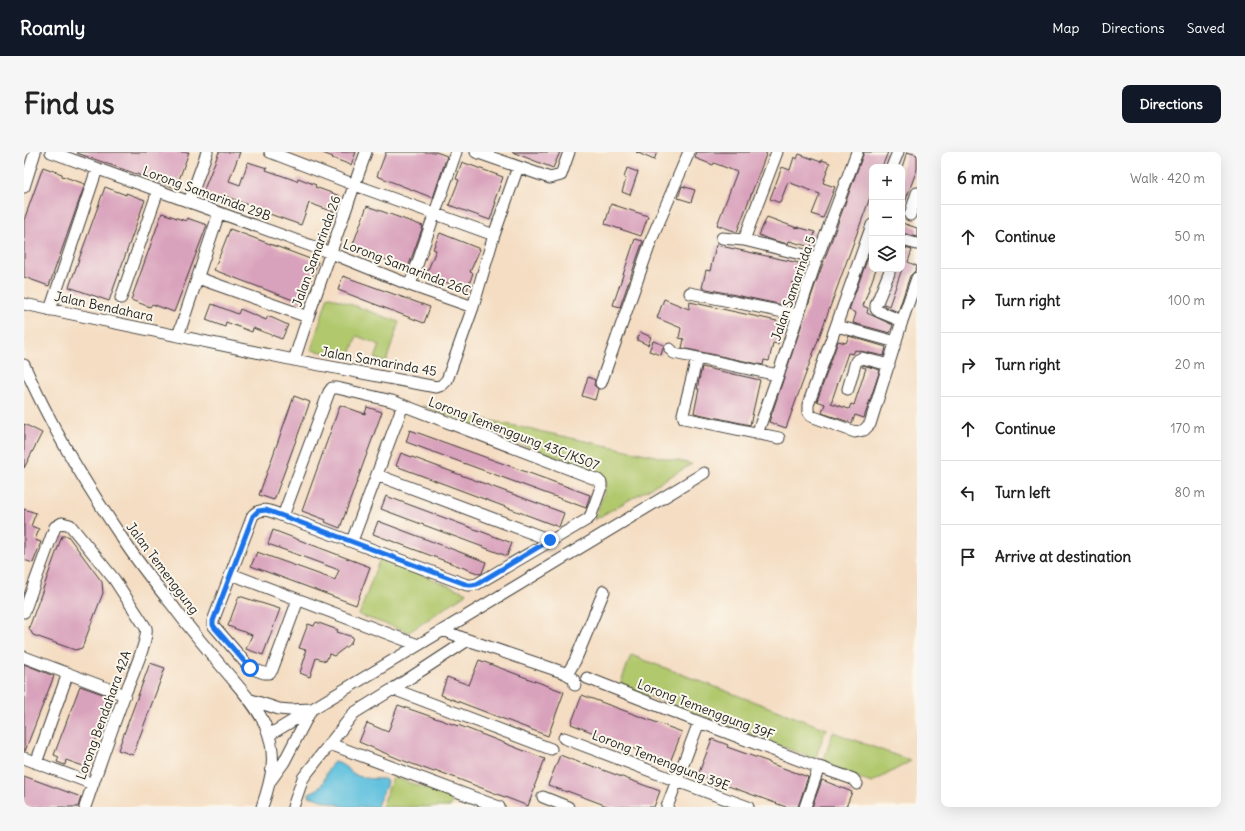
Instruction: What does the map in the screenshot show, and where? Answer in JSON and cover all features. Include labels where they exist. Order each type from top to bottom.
[{"type":"street","points":[[24,186],[35,152]]},
{"type":"street","name":"Lorong Samarinda 29B","points":[[51,152],[330,253]]},
{"type":"street","points":[[189,202],[207,152]]},
{"type":"street","points":[[270,152],[355,185],[494,235]]},
{"type":"street","name":"Jalan Samarinda 26","points":[[294,360],[366,152]]},
{"type":"street","points":[[410,285],[456,152]]},
{"type":"street","points":[[476,152],[550,178],[561,175],[569,152]]},
{"type":"street","points":[[601,383],[652,238],[689,152]]},
{"type":"street","points":[[744,240],[776,152]]},
{"type":"street","name":"Jalan Samarinda 5","points":[[757,434],[817,258],[857,152]]},
{"type":"street","points":[[893,164],[898,152]]},
{"type":"street","name":"Jalan Samarinda 45","points":[[178,336],[436,387],[442,385],[447,380],[473,307],[494,235],[518,167]]},
{"type":"street","points":[[50,310],[97,169]]},
{"type":"street","points":[[121,298],[158,191]]},
{"type":"street","points":[[910,215],[917,193]]},
{"type":"street","points":[[178,336],[219,213]]},
{"type":"street","points":[[869,235],[808,405],[808,412],[811,416],[855,432],[864,430],[870,424],[917,278]]},
{"type":"street","points":[[722,238],[744,240],[817,258]]},
{"type":"street","points":[[905,241],[917,244]]},
{"type":"street","name":"Lorong Samarinda 26C","points":[[330,253],[410,285],[473,307]]},
{"type":"street","points":[[889,273],[876,305],[876,309],[902,321]]},
{"type":"street","points":[[198,278],[308,317]]},
{"type":"street","points":[[690,293],[798,315]]},
{"type":"street","name":"Jalan Bendahara","points":[[25,305],[178,336]]},
{"type":"street","points":[[836,326],[896,342]]},
{"type":"street","points":[[670,349],[674,353],[778,375]]},
{"type":"street","points":[[697,358],[682,414],[684,418],[779,438]]},
{"type":"street","points":[[848,389],[856,361],[862,358],[889,365]]},
{"type":"street","name":"Jalan Temenggung","points":[[24,365],[48,417],[124,542],[178,614],[248,699],[265,724],[269,735],[273,763],[270,781],[262,807]]},
{"type":"street","name":"Lorong Temenggung 43C/KS07","points":[[283,516],[329,392],[332,388],[386,399],[404,405],[598,480],[601,483],[591,516],[588,519],[477,584],[472,585],[468,585],[266,510],[258,511],[253,516],[213,621],[213,625],[250,668],[264,673],[269,673],[272,670],[298,600]]},
{"type":"street","points":[[352,541],[404,405]]},
{"type":"street","points":[[269,735],[704,473]]},
{"type":"street","points":[[377,474],[550,540]]},
{"type":"street","name":"Lorong Bendahara 42A","points":[[24,612],[55,527],[62,523],[70,525],[114,579],[148,632],[85,807]]},
{"type":"street","points":[[231,574],[418,645]]},
{"type":"street","points":[[565,673],[569,671],[575,661],[604,591]]},
{"type":"street","points":[[444,630],[468,640],[565,673],[572,677],[575,681],[575,685]]},
{"type":"street","points":[[293,807],[303,778],[354,713],[468,640]]},
{"type":"street","points":[[24,657],[125,695]]},
{"type":"street","points":[[36,763],[68,673]]},
{"type":"street","name":"Lorong Temenggung 39F","points":[[587,678],[699,722],[853,779],[857,784]]},
{"type":"street","points":[[393,689],[552,749]]},
{"type":"street","points":[[248,699],[279,709],[311,709]]},
{"type":"street","points":[[270,781],[284,762],[311,709]]},
{"type":"street","points":[[668,807],[699,722]]},
{"type":"street","name":"Lorong Temenggung 39E","points":[[564,738],[748,807]]},
{"type":"street","points":[[330,744],[499,807]]},
{"type":"street","points":[[24,758],[93,784]]},
{"type":"street","points":[[805,807],[817,766]]},
{"type":"street","points":[[543,797],[568,807]]},
{"type":"green space","points":[[328,296],[399,322],[386,362],[375,359],[380,345],[357,336],[349,357],[311,350]]},
{"type":"green space","points":[[422,406],[692,464],[594,520],[607,485],[603,475]]},
{"type":"green space","points":[[380,558],[467,593],[409,632],[359,615]]},
{"type":"green space","points":[[631,655],[826,729],[815,759],[620,685]]},
{"type":"green space","points":[[833,732],[911,761],[871,783],[823,763]]},
{"type":"green space","points":[[393,777],[453,798],[450,807],[382,807]]},
{"type":"water","points":[[334,762],[341,764],[358,776],[384,779],[387,781],[377,807],[345,807],[309,796],[309,793],[316,790],[323,783],[330,766]]},
{"type":"building","points":[[189,152],[176,188],[77,153]]},
{"type":"building","points":[[219,152],[240,152],[229,181],[240,185],[248,162],[267,168],[266,170],[297,181],[298,178],[316,185],[315,187],[340,196],[334,212],[309,203],[301,225],[258,210],[223,195],[222,199],[203,192]]},
{"type":"building","points":[[320,152],[356,152],[351,165]]},
{"type":"building","points":[[386,152],[436,152],[447,156],[433,198],[377,176]]},
{"type":"building","points":[[512,152],[560,152],[553,168]]},
{"type":"building","points":[[636,152],[657,152],[654,160]]},
{"type":"building","points":[[697,152],[767,152],[737,232],[717,225],[737,172],[714,163],[713,165],[695,158]]},
{"type":"building","points":[[864,152],[888,152],[883,164],[869,164],[869,200],[786,428],[769,422],[814,288]]},
{"type":"building","points":[[907,152],[917,155],[917,169],[905,202],[905,164],[903,164]]},
{"type":"building","points":[[799,154],[821,162],[822,160],[830,163],[823,183],[835,187],[823,218],[812,214],[820,194],[788,182],[780,203],[770,199],[782,167],[790,170],[794,157],[797,159]]},
{"type":"building","points":[[462,162],[503,177],[494,202],[496,202],[490,220],[449,205],[459,180],[456,179]]},
{"type":"building","points":[[43,167],[62,174],[62,176],[85,184],[49,286],[24,277],[24,220]]},
{"type":"building","points":[[627,168],[638,172],[630,195],[622,192],[626,179],[624,178]]},
{"type":"building","points":[[682,186],[695,190],[691,202],[678,198]]},
{"type":"building","points":[[105,187],[145,200],[109,301],[69,287]]},
{"type":"building","points":[[611,204],[648,216],[641,236],[605,224]]},
{"type":"building","points":[[367,206],[423,226],[408,268],[352,247]]},
{"type":"building","points":[[162,213],[186,221],[187,218],[207,225],[174,312],[152,304],[150,307],[131,300]]},
{"type":"building","points":[[767,217],[797,228],[815,232],[811,247],[789,241],[788,244],[759,235]]},
{"type":"building","points":[[905,224],[917,228],[917,237],[905,234]]},
{"type":"building","points":[[230,229],[318,262],[301,303],[214,270]]},
{"type":"building","points":[[440,233],[480,249],[470,272],[473,273],[467,290],[426,275],[436,250],[433,249]]},
{"type":"building","points":[[635,239],[643,241],[620,307],[613,305]]},
{"type":"building","points":[[716,245],[799,263],[788,306],[702,288],[706,270],[710,271]]},
{"type":"building","points":[[905,248],[912,250],[908,262],[917,266],[915,271],[910,276],[898,312],[884,306],[884,304],[889,306],[901,272],[905,272]]},
{"type":"building","points":[[869,254],[869,272],[875,272],[863,306],[868,308],[867,313],[893,325],[890,333],[853,323],[856,313],[849,310]]},
{"type":"building","points":[[343,276],[430,307],[424,323],[338,290]]},
{"type":"building","points":[[664,299],[689,309],[690,302],[777,321],[776,326],[782,327],[778,344],[773,343],[769,361],[764,360],[763,365],[682,348],[684,339],[679,338],[681,328],[657,318]]},
{"type":"building","points":[[212,304],[238,314],[240,309],[266,320],[268,316],[288,325],[282,339],[253,328],[252,332],[226,322],[225,327],[206,320]]},
{"type":"building","points":[[640,332],[651,337],[648,345],[637,340]]},
{"type":"building","points":[[849,336],[886,347],[884,356],[855,350],[853,354],[848,353],[831,403],[849,409],[851,404],[854,405],[866,368],[862,367],[863,365],[880,370],[864,418],[855,415],[852,423],[822,413],[825,404],[817,401],[838,341],[846,343]]},
{"type":"building","points":[[653,341],[664,345],[661,355],[649,351]]},
{"type":"building","points":[[702,367],[760,380],[750,425],[694,413]]},
{"type":"building","points":[[588,377],[595,380],[594,385],[598,389],[595,400],[582,396]]},
{"type":"building","points":[[294,396],[310,402],[274,500],[259,495]]},
{"type":"building","points":[[340,405],[365,414],[367,407],[382,412],[340,528],[325,522],[326,520],[302,511]]},
{"type":"building","points":[[24,424],[42,433],[24,468]]},
{"type":"building","points":[[410,430],[590,495],[586,508],[406,442]]},
{"type":"building","points":[[401,453],[564,513],[559,527],[396,466]]},
{"type":"building","points":[[386,496],[512,543],[507,556],[381,509]]},
{"type":"building","points":[[24,509],[36,513],[31,526],[39,529],[35,540],[41,542],[33,563],[24,560]]},
{"type":"building","points":[[378,521],[486,562],[482,573],[480,574],[373,534]]},
{"type":"building","points":[[273,530],[370,567],[356,605],[251,566],[257,552],[335,580],[339,570],[268,544]]},
{"type":"building","points":[[62,536],[68,536],[102,582],[103,593],[82,648],[75,650],[33,635],[29,628]]},
{"type":"building","points":[[239,596],[280,609],[263,655],[246,649],[252,635],[228,626]]},
{"type":"building","points":[[316,622],[338,630],[337,632],[353,637],[351,643],[334,656],[329,654],[326,661],[316,658],[310,677],[300,673],[306,650],[299,648],[308,624],[314,626]]},
{"type":"building","points":[[479,660],[564,692],[548,736],[441,695],[447,677],[469,685]]},
{"type":"building","points":[[150,663],[165,668],[133,755],[118,750]]},
{"type":"building","points":[[24,664],[54,676],[25,751],[24,751]]},
{"type":"building","points":[[80,686],[111,697],[86,767],[66,760],[65,765],[57,762],[59,757],[54,755]]},
{"type":"building","points":[[582,695],[682,732],[670,762],[571,724]]},
{"type":"building","points":[[398,705],[458,725],[545,759],[528,806],[435,770],[434,772],[399,759],[359,742],[367,723],[388,732]]},
{"type":"building","points":[[712,739],[728,745],[727,747],[808,777],[798,807],[786,807],[698,775]]},
{"type":"building","points":[[560,755],[660,791],[654,807],[610,807],[548,785]]},
{"type":"building","points":[[24,776],[81,797],[78,807],[24,807]]},
{"type":"building","points":[[822,780],[852,792],[846,807],[812,807]]},
{"type":"route","points":[[250,668],[215,628],[213,621],[253,516],[258,511],[266,510],[468,585],[477,584],[550,540]]}]
